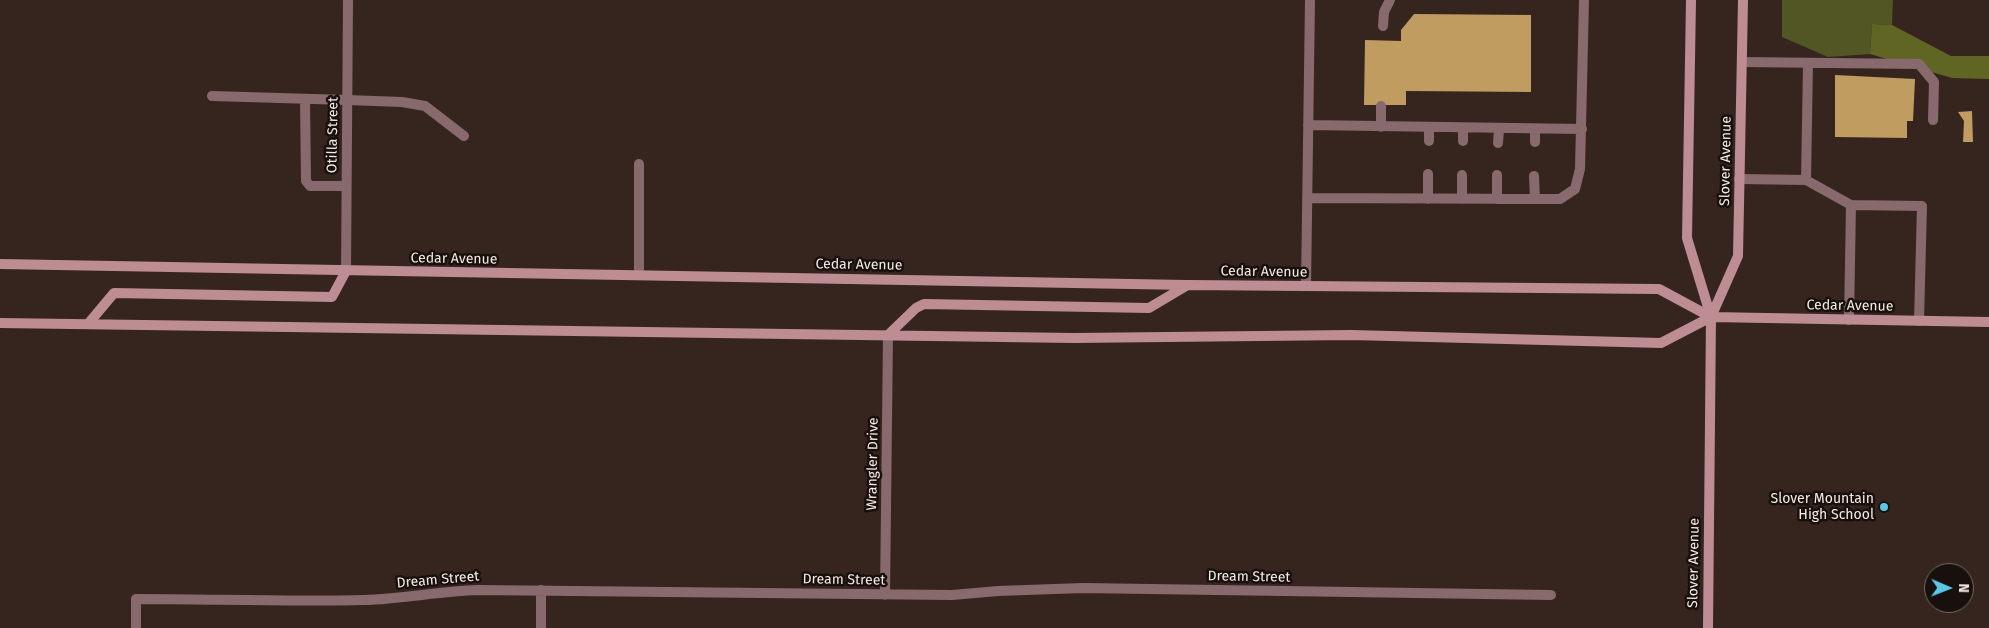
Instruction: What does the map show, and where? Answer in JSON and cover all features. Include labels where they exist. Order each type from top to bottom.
[{"type":"main road","name":"Slover Avenue","points":[[1691,0],[1687,238],[1711,317],[1708,628]]},
{"type":"main road","name":"Slover Avenue","points":[[1711,317],[1738,256],[1743,0]]},
{"type":"main road","name":"Cedar Avenue","points":[[0,264],[1188,285],[1659,289],[1711,317],[1989,322]]},
{"type":"main road","points":[[88,324],[114,293],[332,296],[346,271]]},
{"type":"main road","points":[[888,335],[916,308],[924,304],[1149,308],[1188,285]]},
{"type":"main road","name":"Cedar Avenue","points":[[0,323],[1074,338],[1351,335],[1662,342],[1711,317]]},
{"type":"street","name":"Otilla Street","points":[[346,271],[348,0]]},
{"type":"street","points":[[1306,286],[1310,0]]},
{"type":"street","points":[[1383,26],[1384,12],[1390,0]]},
{"type":"street","points":[[1307,198],[1560,199],[1575,189],[1580,169],[1582,130],[1584,0]]},
{"type":"street","points":[[1742,62],[1919,64],[1934,82],[1933,120]]},
{"type":"street","points":[[1806,180],[1808,63]]},
{"type":"street","points":[[212,96],[402,102],[426,106],[464,136]]},
{"type":"street","points":[[304,99],[306,181],[310,186],[346,186]]},
{"type":"street","points":[[1381,106],[1381,127]]},
{"type":"street","points":[[1308,126],[1582,130]]},
{"type":"street","points":[[1429,128],[1429,141]]},
{"type":"street","points":[[1463,129],[1463,141]]},
{"type":"street","points":[[1498,129],[1498,143]]},
{"type":"street","points":[[1535,129],[1535,142]]},
{"type":"street","points":[[639,164],[639,275]]},
{"type":"street","points":[[1428,174],[1428,198]]},
{"type":"street","points":[[1462,175],[1462,199]]},
{"type":"street","points":[[1497,175],[1497,199]]},
{"type":"street","points":[[1534,176],[1534,199]]},
{"type":"street","points":[[1739,179],[1806,180],[1851,205],[1922,206],[1919,321]]},
{"type":"street","points":[[1849,320],[1851,205]]},
{"type":"street","name":"Wrangler Drive","points":[[884,595],[888,335]]},
{"type":"street","name":"Dream Street","points":[[136,628],[136,599],[363,600],[453,590],[952,595],[998,591],[1083,588],[1551,595]]},
{"type":"street","points":[[541,628],[542,590]]},
{"type":"green space","points":[[1782,0],[1893,0],[1892,25],[1872,24],[1870,54],[1828,57],[1782,37]]},
{"type":"green space","points":[[1872,24],[1892,25],[1951,56],[1989,56],[1989,79],[1952,78],[1870,54]]},
{"type":"building","points":[[1414,14],[1531,15],[1531,92],[1406,91],[1406,105],[1364,105],[1365,40],[1401,41],[1401,30]]},
{"type":"building","points":[[1835,75],[1915,79],[1913,121],[1907,121],[1907,138],[1835,137]]},
{"type":"building","points":[[1972,111],[1973,142],[1963,142],[1964,121],[1958,112]]},
{"type":"place","name":"Slover Mountain High School","points":[[1884,507]]}]
